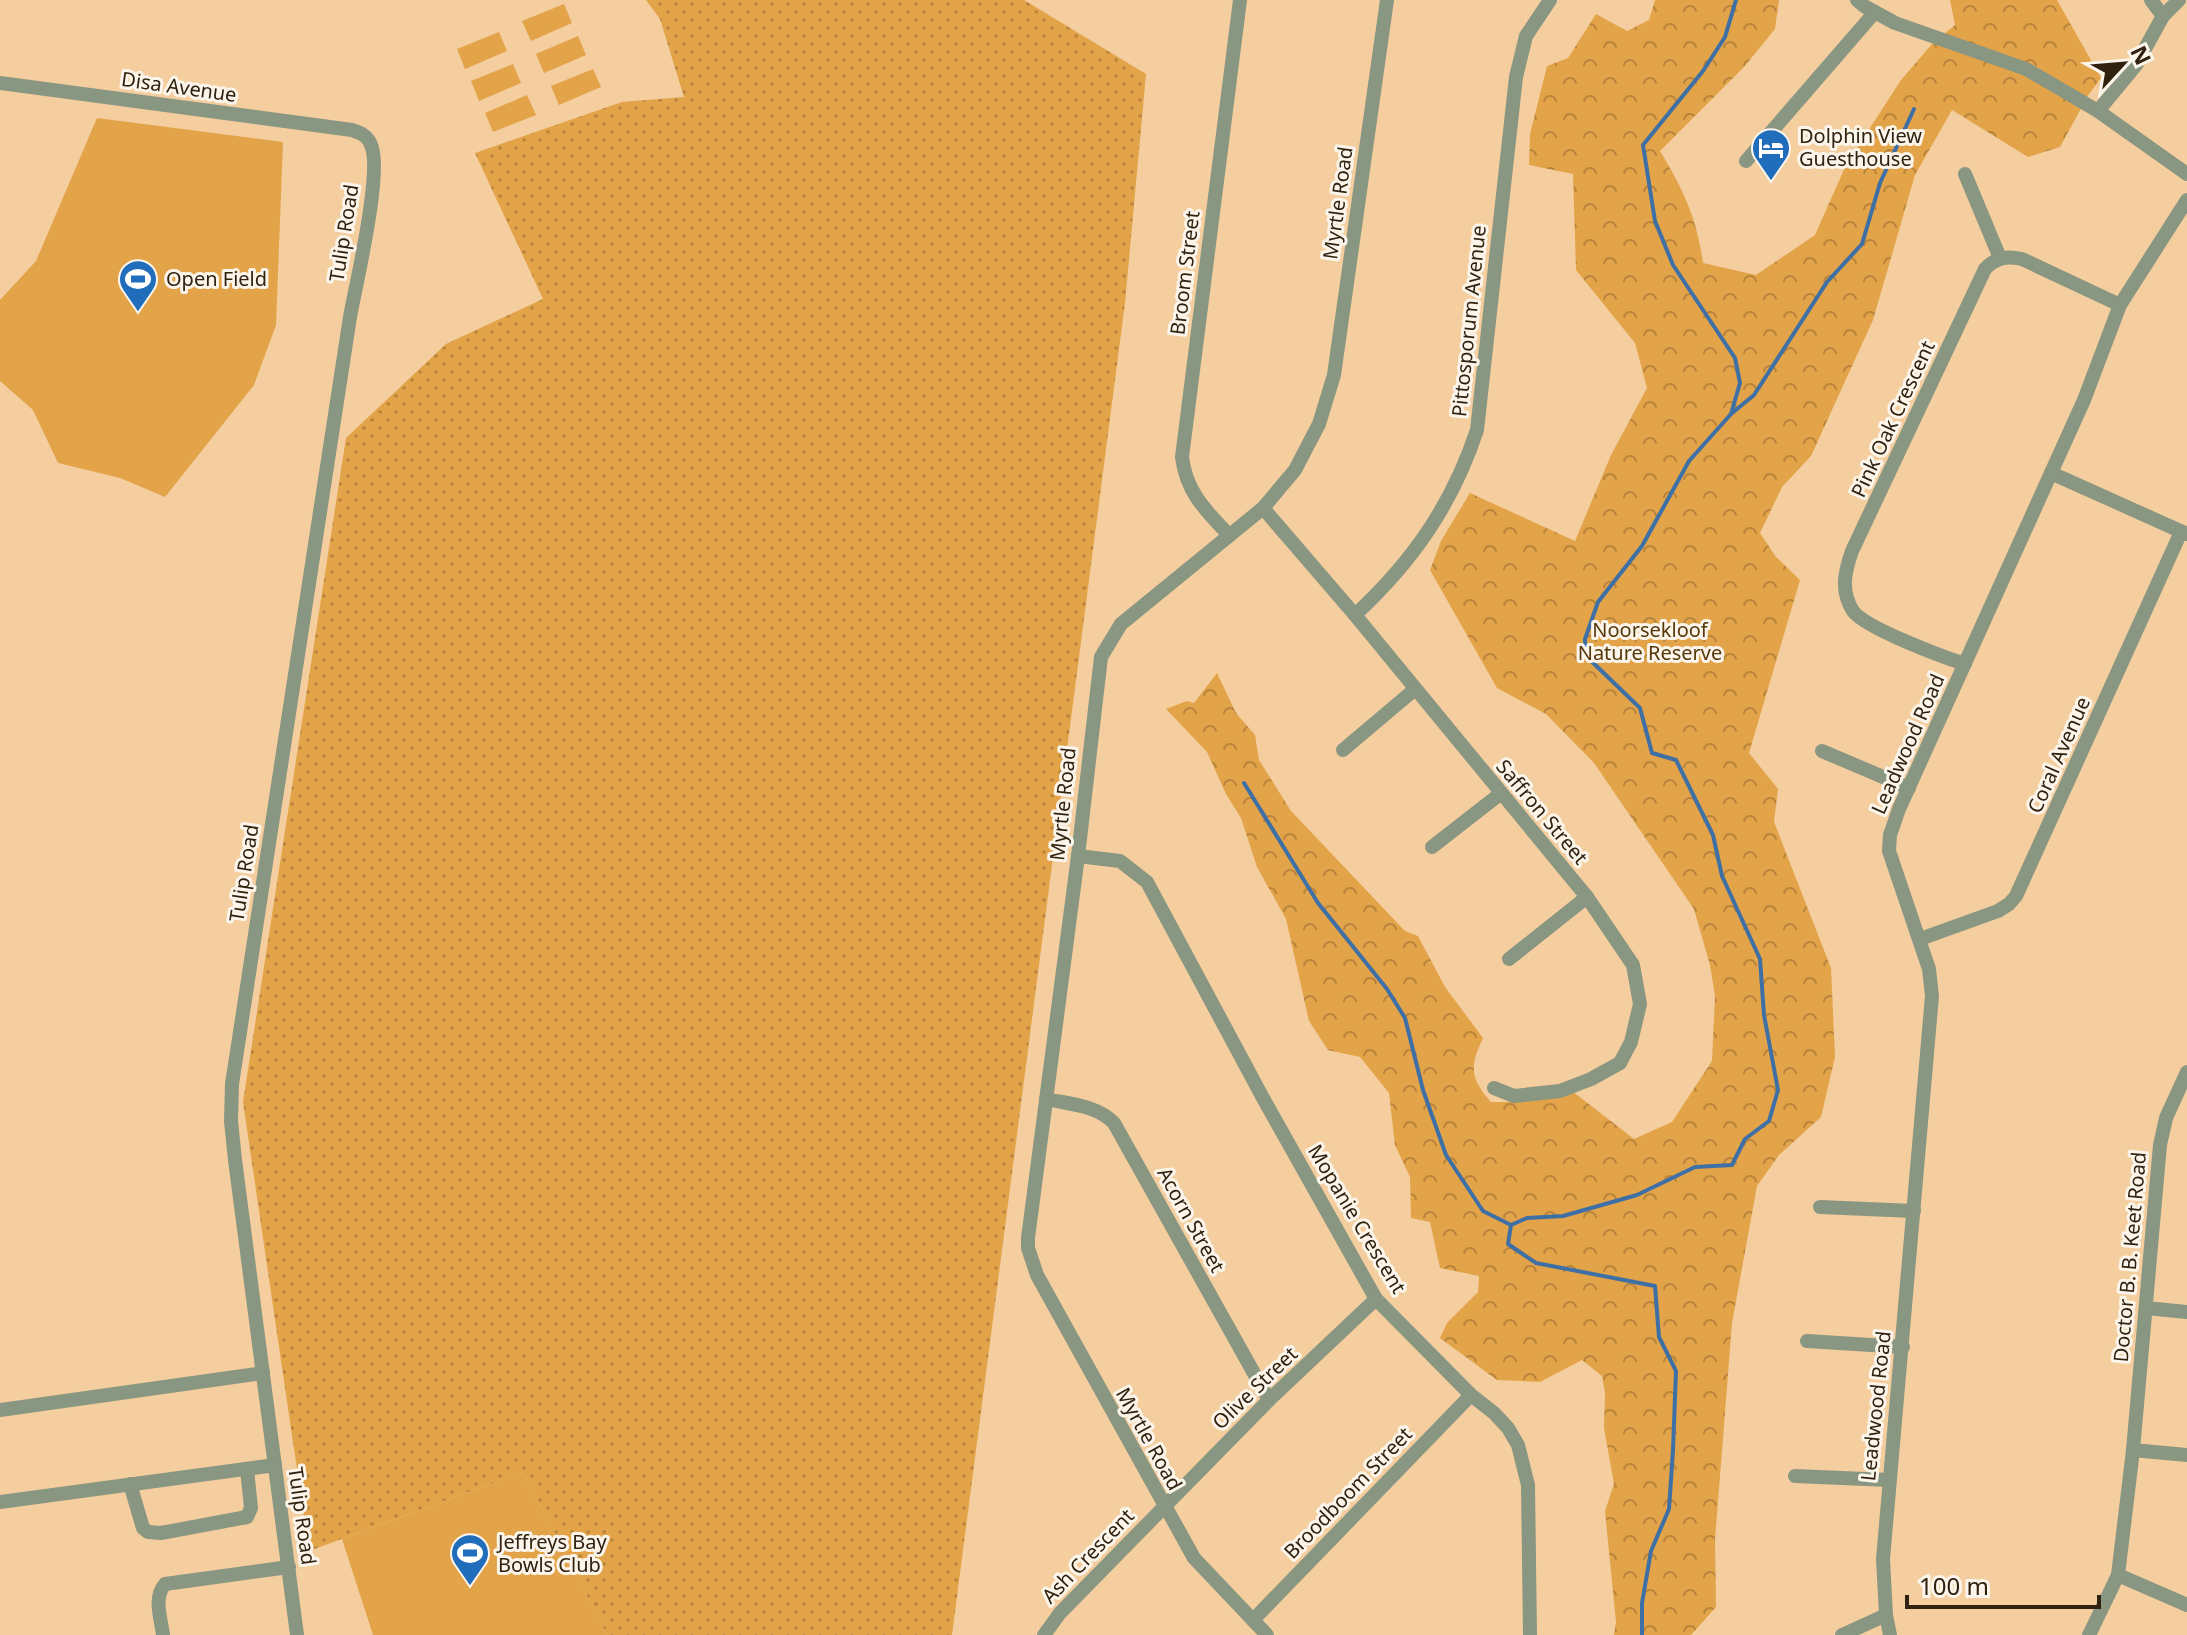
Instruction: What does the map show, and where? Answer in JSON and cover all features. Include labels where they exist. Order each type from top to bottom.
[{"type":"street","name":"Broom Street","points":[[1229,535],[1199,504],[1188,486],[1182,457],[1240,0]]},
{"type":"street","name":"Myrtle Road","points":[[1267,1635],[1194,1558],[1062,1322],[1032,1262],[1028,1238],[1101,657],[1121,624],[1263,508],[1295,470],[1319,424],[1334,375],[1387,0]]},
{"type":"street","name":"Pittosporum Avenue","points":[[1355,615],[1386,587],[1417,550],[1464,469],[1477,430],[1516,77],[1526,36],[1550,0]]},
{"type":"street","points":[[1857,0],[1895,23],[2026,69],[2098,111],[2187,174]]},
{"type":"street","points":[[2151,0],[2163,16]]},
{"type":"street","points":[[2098,111],[2136,65],[2163,16],[2179,0]]},
{"type":"street","points":[[1746,161],[1875,12]]},
{"type":"street","name":"Disa Avenue","points":[[0,83],[352,130]]},
{"type":"street","name":"Tulip Road","points":[[297,1635],[233,1147],[232,1084],[347,331],[372,194],[372,146],[361,133],[352,130]]},
{"type":"street","points":[[1965,174],[2000,258],[2022,259],[2120,305]]},
{"type":"street","name":"Leadwood Road","points":[[1890,1635],[1883,1559],[1932,996],[1929,969],[1889,851],[1890,835],[2084,400],[2120,305],[2187,200]]},
{"type":"street","name":"Pink Oak Crescent","points":[[1965,664],[1921,649],[1860,618],[1848,598],[1845,573],[1852,551],[1985,269],[2000,258]]},
{"type":"street","points":[[2051,473],[2184,533]]},
{"type":"street","name":"Saffron Street","points":[[1263,508],[1587,897],[1633,965],[1640,1004],[1631,1042],[1620,1063],[1560,1091],[1514,1096],[1494,1088]]},
{"type":"street","name":"Coral Avenue","points":[[1920,939],[1998,911],[2016,896],[2184,533]]},
{"type":"street","points":[[1343,750],[1414,690]]},
{"type":"street","points":[[1822,751],[1909,788]]},
{"type":"street","points":[[1432,847],[1500,794]]},
{"type":"street","name":"Mopanie Crescent","points":[[1078,856],[1120,861],[1139,874],[1153,891],[1263,1098],[1376,1299],[1508,1428],[1518,1445],[1528,1485],[1530,1635]]},
{"type":"street","points":[[1509,959],[1587,897]]},
{"type":"street","name":"Doctor B. B. Keet Road","points":[[2089,1635],[2118,1575],[2133,1450],[2160,1145],[2166,1118],[2187,1072]]},
{"type":"street","name":"Acorn Street","points":[[1046,1099],[1093,1109],[1105,1114],[1114,1123],[1269,1400]]},
{"type":"street","points":[[1820,1207],[1914,1211]]},
{"type":"street","name":"Olive Street","points":[[1164,1507],[1269,1400],[1376,1299]]},
{"type":"street","points":[[2146,1308],[2187,1312]]},
{"type":"street","points":[[1807,1341],[1903,1347]]},
{"type":"street","points":[[0,1410],[263,1373]]},
{"type":"street","name":"Broodboom Street","points":[[1253,1620],[1471,1395]]},
{"type":"street","points":[[2133,1450],[2187,1455]]},
{"type":"street","points":[[0,1502],[275,1465]]},
{"type":"street","points":[[130,1484],[143,1528],[155,1534],[247,1517],[251,1508],[247,1469]]},
{"type":"street","points":[[1795,1476],[1889,1480]]},
{"type":"street","name":"Ash Crescent","points":[[1044,1635],[1060,1613],[1164,1507]]},
{"type":"street","points":[[163,1635],[158,1599],[165,1584],[289,1567]]},
{"type":"street","points":[[2118,1575],[2187,1605]]},
{"type":"street","points":[[1842,1635],[1886,1615]]},
{"type":"green space","points":[[646,0],[1024,0],[1146,74],[1125,303],[952,1635],[607,1635],[523,1472],[309,1551],[243,1102],[346,438],[446,344],[543,299],[475,153],[622,102],[684,97],[660,19]]},
{"type":"green space","name":"Noorsekloof Nature Reserve","points":[[1655,0],[1779,0],[1775,29],[1744,67],[1660,151],[1688,204],[1703,263],[1756,275],[1815,235],[1846,165],[1901,80],[1932,44],[1955,25],[1950,0],[2057,0],[2101,78],[2060,147],[2028,157],[1952,110],[1915,175],[1873,320],[1811,456],[1782,487],[1760,533],[1776,557],[1800,580],[1749,753],[1778,789],[1774,822],[1831,968],[1835,1057],[1821,1117],[1779,1155],[1757,1186],[1732,1323],[1715,1540],[1716,1607],[1691,1635],[1614,1635],[1616,1622],[1605,1511],[1614,1484],[1604,1428],[1602,1376],[1582,1360],[1540,1382],[1497,1380],[1440,1338],[1447,1323],[1478,1292],[1479,1276],[1440,1268],[1430,1222],[1411,1218],[1410,1177],[1395,1145],[1389,1093],[1360,1057],[1328,1050],[1309,1021],[1286,919],[1257,867],[1241,818],[1207,752],[1166,709],[1187,701],[1194,703],[1217,673],[1236,713],[1255,735],[1259,760],[1291,811],[1405,931],[1418,936],[1445,987],[1483,1038],[1474,1071],[1475,1078],[1491,1102],[1518,1102],[1572,1091],[1634,1139],[1672,1122],[1712,1061],[1715,996],[1710,965],[1694,909],[1594,763],[1546,714],[1497,688],[1430,570],[1441,541],[1470,493],[1575,541],[1611,455],[1647,388],[1635,343],[1576,270],[1573,174],[1529,165],[1530,134],[1547,66],[1568,58],[1596,14],[1627,31],[1649,20]]},
{"type":"green space","points":[[564,4],[572,23],[531,41],[522,21]]},
{"type":"green space","points":[[499,32],[507,51],[465,69],[457,49]]},
{"type":"green space","points":[[578,36],[586,55],[544,73],[536,54]]},
{"type":"green space","points":[[513,64],[521,83],[479,101],[471,81]]},
{"type":"green space","points":[[593,69],[601,87],[559,105],[551,86]]},
{"type":"green space","points":[[527,95],[536,115],[493,132],[485,113]]},
{"type":"green space","name":"Open Field","points":[[97,118],[283,142],[276,325],[254,385],[165,497],[120,478],[58,463],[33,410],[0,381],[0,300],[36,261]]},
{"type":"green space","name":"Jeffreys Bay Bowls Club","points":[[523,1472],[607,1635],[373,1635],[342,1539]]},
{"type":"waterway","points":[[1642,1635],[1642,1603],[1651,1551],[1669,1509],[1676,1371],[1659,1337],[1655,1286],[1536,1263],[1508,1244],[1511,1225],[1527,1218],[1563,1216],[1637,1195],[1695,1167],[1732,1165],[1745,1139],[1769,1121],[1778,1090],[1764,1015],[1760,959],[1722,876],[1713,835],[1676,760],[1652,753],[1640,708],[1585,655],[1585,639],[1598,602],[1642,546],[1689,461],[1731,414],[1740,383],[1735,358],[1673,265],[1655,221],[1643,145],[1703,71],[1725,37],[1736,0]]},
{"type":"waterway","points":[[1731,414],[1754,395],[1827,282],[1862,244],[1880,183],[1914,109]]},
{"type":"waterway","points":[[1244,783],[1318,903],[1387,989],[1405,1018],[1423,1090],[1446,1155],[1483,1211],[1511,1225]]},
{"type":"place","name":"Dolphin View Guesthouse","points":[[1771,182]]},
{"type":"place","name":"Open Field","points":[[138,313]]},
{"type":"place","name":"Jeffreys Bay Bowls Club","points":[[470,1587]]}]
